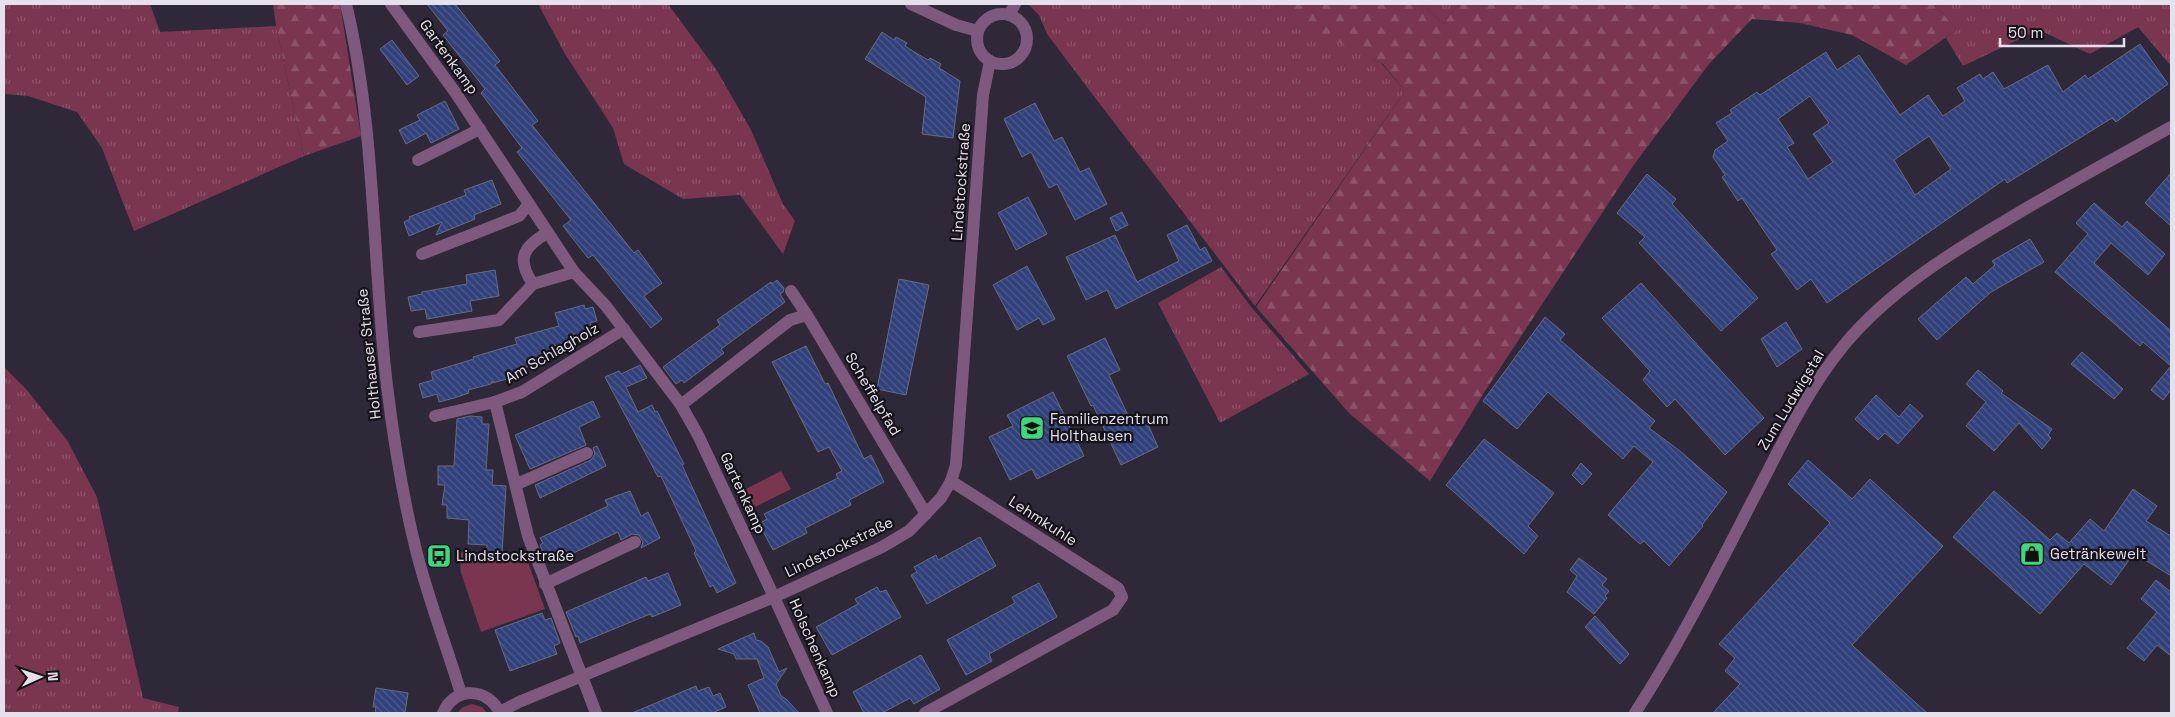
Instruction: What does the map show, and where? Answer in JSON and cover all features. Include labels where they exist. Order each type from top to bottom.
[{"type":"street","name":"Holthauser Straße","points":[[346,4],[358,60],[368,138],[383,344],[394,439],[417,555],[461,694]]},
{"type":"street","name":"Gartenkamp","points":[[391,4],[480,129],[574,272],[624,330],[681,404],[698,435],[774,597]]},
{"type":"street","points":[[911,4],[949,22],[978,31]]},
{"type":"street","points":[[1012,10],[1022,25],[1026,38],[1025,47],[1014,61],[1004,64],[990,61],[981,52],[977,41],[978,31],[982,23],[994,15],[1012,10]]},
{"type":"street","name":"Lindstockstraße","points":[[500,713],[580,676],[774,597],[882,547],[909,531],[940,498],[951,481],[956,465],[983,95],[990,61]]},
{"type":"street","name":"Zum Ludwigstal","points":[[1635,713],[1704,593],[1796,417],[1825,370],[1846,343],[1898,292],[1956,249],[2171,127]]},
{"type":"street","points":[[418,160],[480,129]]},
{"type":"street","points":[[422,254],[519,216],[529,204]]},
{"type":"street","points":[[533,284],[525,272],[525,252],[530,243],[547,233]]},
{"type":"street","points":[[419,332],[499,320],[533,284],[574,272]]},
{"type":"street","name":"Scheffelpfad","points":[[791,291],[807,314],[926,514]]},
{"type":"street","points":[[681,404],[790,320],[807,314]]},
{"type":"street","name":"Am Schlagholz","points":[[435,416],[495,402],[522,392],[624,330]]},
{"type":"street","name":"Am Schlagholz","points":[[495,402],[517,484],[528,536],[580,676],[596,713]]},
{"type":"street","points":[[517,484],[587,453]]},
{"type":"street","name":"Lehmkuhle","points":[[925,713],[1113,610],[1122,597],[1118,588],[951,481]]},
{"type":"street","points":[[545,584],[635,542]]},
{"type":"street","name":"Holschenkamp","points":[[774,597],[827,713]]},
{"type":"street","points":[[443,713],[447,704],[461,694],[477,693],[491,699],[500,713]]},
{"type":"green space","points":[[4,4],[150,4],[160,32],[276,26],[304,156],[134,231],[102,148],[77,112],[28,96],[4,94]]},
{"type":"green space","points":[[273,4],[340,4],[361,136],[304,156]]},
{"type":"green space","points":[[538,4],[668,4],[716,69],[751,130],[783,204],[795,221],[783,254],[740,195],[683,199],[624,164],[613,128],[565,54]]},
{"type":"green space","points":[[1028,4],[1270,4],[1382,64],[1405,91],[1255,306],[1047,34],[1039,15]]},
{"type":"green space","points":[[1270,4],[1421,4],[1444,24],[1458,4],[1934,4],[1957,30],[1906,65],[1852,35],[1800,23],[1752,19],[1709,64],[1633,166],[1485,391],[1430,481],[1349,413],[1256,307],[1405,91],[1383,64],[1345,46]]},
{"type":"green space","points":[[1421,4],[1458,4],[1444,24]]},
{"type":"green space","points":[[1934,4],[2171,4],[2171,66],[2138,27],[2090,54],[2039,30],[1963,66],[1946,38],[1957,30]]},
{"type":"green space","points":[[1221,267],[1252,308],[1309,374],[1220,423],[1158,303]]},
{"type":"green space","points":[[4,367],[26,389],[67,440],[97,497],[143,698],[179,707],[178,713],[4,713]]},
{"type":"green space","points":[[781,471],[791,489],[745,512],[736,494]]},
{"type":"green space","points":[[459,552],[526,557],[545,609],[481,632],[461,573]]},
{"type":"green space","points":[[472,704],[482,707],[487,713],[457,713],[463,707]]},
{"type":"building","points":[[427,4],[455,4],[500,61],[495,65],[538,121],[532,125],[634,253],[638,250],[662,283],[644,296],[662,319],[651,328],[593,255],[588,258],[563,226],[571,220],[517,152],[522,148],[481,93],[485,89],[443,35],[448,31]]},
{"type":"building","points":[[882,32],[894,40],[896,37],[907,43],[905,46],[928,60],[930,58],[941,64],[939,68],[960,81],[953,138],[922,134],[926,97],[865,59]]},
{"type":"building","points":[[392,40],[419,76],[407,85],[380,49]]},
{"type":"building","points":[[2140,44],[2168,84],[2116,122],[2112,118],[2007,183],[2005,179],[1827,303],[1811,279],[1797,290],[1771,254],[1777,250],[1742,198],[1738,201],[1722,177],[1725,175],[1713,157],[1715,150],[1728,141],[1716,123],[1732,113],[1730,110],[1757,92],[1760,95],[1826,52],[1837,70],[1859,55],[1900,115],[1928,95],[1943,116],[1965,101],[1957,88],[1980,74],[1983,79],[1993,72],[2004,89],[2048,65],[2063,92],[2085,75],[2088,79]],"holes":[[[1810,96],[1829,123],[1813,134],[1833,162],[1808,179],[1787,147],[1794,143],[1778,119]],[[1929,136],[1951,169],[1915,195],[1894,160]]]},
{"type":"building","points":[[445,101],[459,129],[431,143],[426,133],[406,144],[399,130],[420,120],[417,115]]},
{"type":"building","points":[[1035,103],[1054,141],[1062,137],[1080,172],[1089,168],[1107,204],[1075,220],[1057,184],[1049,188],[1031,152],[1022,157],[1004,119]]},
{"type":"building","points":[[2171,173],[2171,226],[2145,203]]},
{"type":"building","points":[[1647,174],[1676,199],[1672,204],[1758,298],[1721,331],[1639,243],[1645,237],[1617,213]]},
{"type":"building","points":[[492,180],[501,204],[474,215],[475,219],[436,235],[442,222],[409,236],[404,222],[410,219],[409,217],[466,195],[464,190]]},
{"type":"building","points":[[1028,197],[1047,234],[1016,250],[998,213]]},
{"type":"building","points":[[2094,203],[2122,227],[2127,221],[2165,254],[2148,275],[2111,243],[2094,263],[2171,331],[2171,366],[2143,342],[2140,346],[2055,272],[2088,234],[2076,223]]},
{"type":"building","points":[[1122,212],[1128,225],[1116,231],[1110,218]]},
{"type":"building","points":[[1187,225],[1200,250],[1205,247],[1212,261],[1116,309],[1107,290],[1086,300],[1066,257],[1115,235],[1137,282],[1179,261],[1167,235]]},
{"type":"building","points":[[2030,239],[2044,262],[1991,292],[1937,340],[1918,319],[1966,277],[1973,284],[1995,265],[1992,261]]},
{"type":"building","points":[[1027,266],[1055,319],[1043,325],[1039,318],[1017,330],[993,285]]},
{"type":"building","points":[[495,270],[499,296],[470,301],[472,311],[427,319],[425,309],[411,311],[408,297],[422,294],[422,292],[467,284],[466,275]]},
{"type":"building","points":[[899,279],[929,285],[906,395],[877,389]]},
{"type":"building","points":[[777,280],[784,288],[780,294],[785,302],[721,349],[724,353],[684,383],[682,380],[676,384],[663,367],[720,325],[717,320],[771,282],[772,284]]},
{"type":"building","points":[[1641,283],[1764,418],[1725,455],[1675,399],[1667,407],[1643,380],[1650,371],[1602,318]]},
{"type":"building","points":[[584,305],[585,309],[593,307],[597,321],[590,323],[593,335],[551,347],[554,359],[510,372],[511,378],[492,383],[492,381],[491,384],[468,390],[469,393],[454,398],[439,402],[437,394],[423,398],[419,384],[433,380],[431,372],[517,344],[515,338],[559,326],[555,313]]},
{"type":"building","points":[[1545,317],[1565,334],[1560,340],[1655,421],[1649,428],[1680,451],[1727,492],[1703,526],[1669,566],[1644,541],[1640,544],[1608,515],[1653,462],[1634,446],[1623,459],[1548,392],[1517,429],[1483,401]]},
{"type":"building","points":[[1786,322],[1802,349],[1777,367],[1761,339]]},
{"type":"building","points":[[1105,338],[1120,370],[1109,375],[1133,426],[1146,420],[1158,447],[1121,465],[1093,405],[1091,406],[1067,356]]},
{"type":"building","points":[[806,346],[825,384],[828,383],[864,459],[871,455],[884,482],[849,500],[851,505],[805,528],[807,533],[773,550],[759,524],[767,519],[764,514],[838,478],[836,474],[842,471],[829,447],[818,452],[772,362]]},
{"type":"building","points":[[2082,352],[2123,389],[2114,399],[2071,364]]},
{"type":"building","points":[[640,365],[647,378],[626,387],[638,412],[652,405],[655,412],[657,411],[684,464],[682,465],[736,583],[717,593],[713,585],[710,587],[694,553],[696,551],[661,476],[658,477],[605,377],[619,371],[621,374]]},
{"type":"building","points":[[2171,366],[2171,390],[2163,400],[2151,390]]},
{"type":"building","points":[[1978,370],[2003,391],[2001,393],[2052,429],[2048,435],[2051,438],[2042,449],[2019,423],[1994,451],[1966,426],[1986,402],[1966,384]]},
{"type":"building","points":[[1053,392],[1084,456],[1037,479],[1032,469],[1010,480],[989,437],[1013,426],[1007,415]]},
{"type":"building","points":[[1876,395],[1899,417],[1910,404],[1923,416],[1898,444],[1885,433],[1878,440],[1855,419]]},
{"type":"building","points":[[593,401],[600,417],[579,427],[586,445],[530,469],[515,435]]},
{"type":"building","points":[[470,416],[482,417],[482,424],[489,424],[486,470],[493,470],[492,485],[506,486],[502,554],[487,553],[487,545],[468,544],[469,520],[447,518],[447,505],[442,505],[445,485],[438,485],[438,466],[454,466],[457,419]]},
{"type":"building","points":[[1484,439],[1554,493],[1528,526],[1538,536],[1524,554],[1446,485]]},
{"type":"building","points":[[597,446],[606,466],[540,498],[535,485],[591,460],[595,454],[593,448]]},
{"type":"building","points":[[1808,460],[1852,499],[1870,479],[1943,546],[1852,645],[1927,713],[1713,713],[1740,684],[1725,671],[1735,658],[1719,644],[1830,523],[1788,484]]},
{"type":"building","points":[[1581,463],[1592,474],[1582,485],[1572,475]]},
{"type":"building","name":"Getränkewelt","points":[[2133,489],[2157,506],[2146,521],[2171,536],[2171,576],[2134,553],[2111,585],[2084,564],[2040,614],[1953,537],[1994,491],[2050,540],[2057,533],[2069,543],[2090,519],[2104,531]]},
{"type":"building","points":[[630,491],[641,516],[648,512],[660,538],[641,548],[643,542],[639,535],[632,534],[621,540],[618,532],[552,563],[549,557],[545,558],[540,545],[543,543],[540,538],[608,506],[605,500]]},
{"type":"building","points":[[980,537],[996,566],[927,604],[911,575],[917,572],[914,567],[936,555],[938,560]]},
{"type":"building","points":[[1579,558],[1607,579],[1602,585],[1609,591],[1605,596],[1607,598],[1594,614],[1567,592],[1577,576],[1570,570]]},
{"type":"building","points":[[668,573],[681,605],[652,617],[650,614],[580,643],[566,612],[646,577],[648,581]]},
{"type":"building","points":[[2156,580],[2171,592],[2171,656],[2157,645],[2144,661],[2127,648],[2157,612],[2141,599]]},
{"type":"building","points":[[1039,583],[1057,617],[989,654],[992,661],[966,675],[947,640],[1015,603],[1012,597]]},
{"type":"building","points":[[877,587],[880,592],[886,590],[901,617],[832,655],[816,627],[858,604],[855,599]]},
{"type":"building","points":[[542,613],[545,620],[551,618],[560,643],[554,646],[557,654],[510,671],[495,630]]},
{"type":"building","points":[[1595,616],[1629,654],[1620,664],[1585,627]]},
{"type":"building","points":[[754,633],[756,640],[761,641],[768,647],[779,672],[787,668],[776,684],[781,696],[799,713],[760,713],[748,685],[764,678],[757,659],[736,659],[734,654],[718,649]]},
{"type":"building","points":[[921,655],[940,689],[914,704],[910,698],[882,713],[864,713],[853,692]]},
{"type":"building","points":[[696,686],[698,691],[709,687],[713,696],[720,693],[726,707],[712,713],[632,713]]},
{"type":"building","points":[[376,688],[408,693],[405,713],[375,713],[376,707],[373,707]]},
{"type":"place","name":"Familienzentrum Holthausen","points":[[1032,428]]},
{"type":"place","name":"Getränkewelt","points":[[2032,554]]},
{"type":"place","name":"Lindstockstraße","points":[[439,556]]}]
